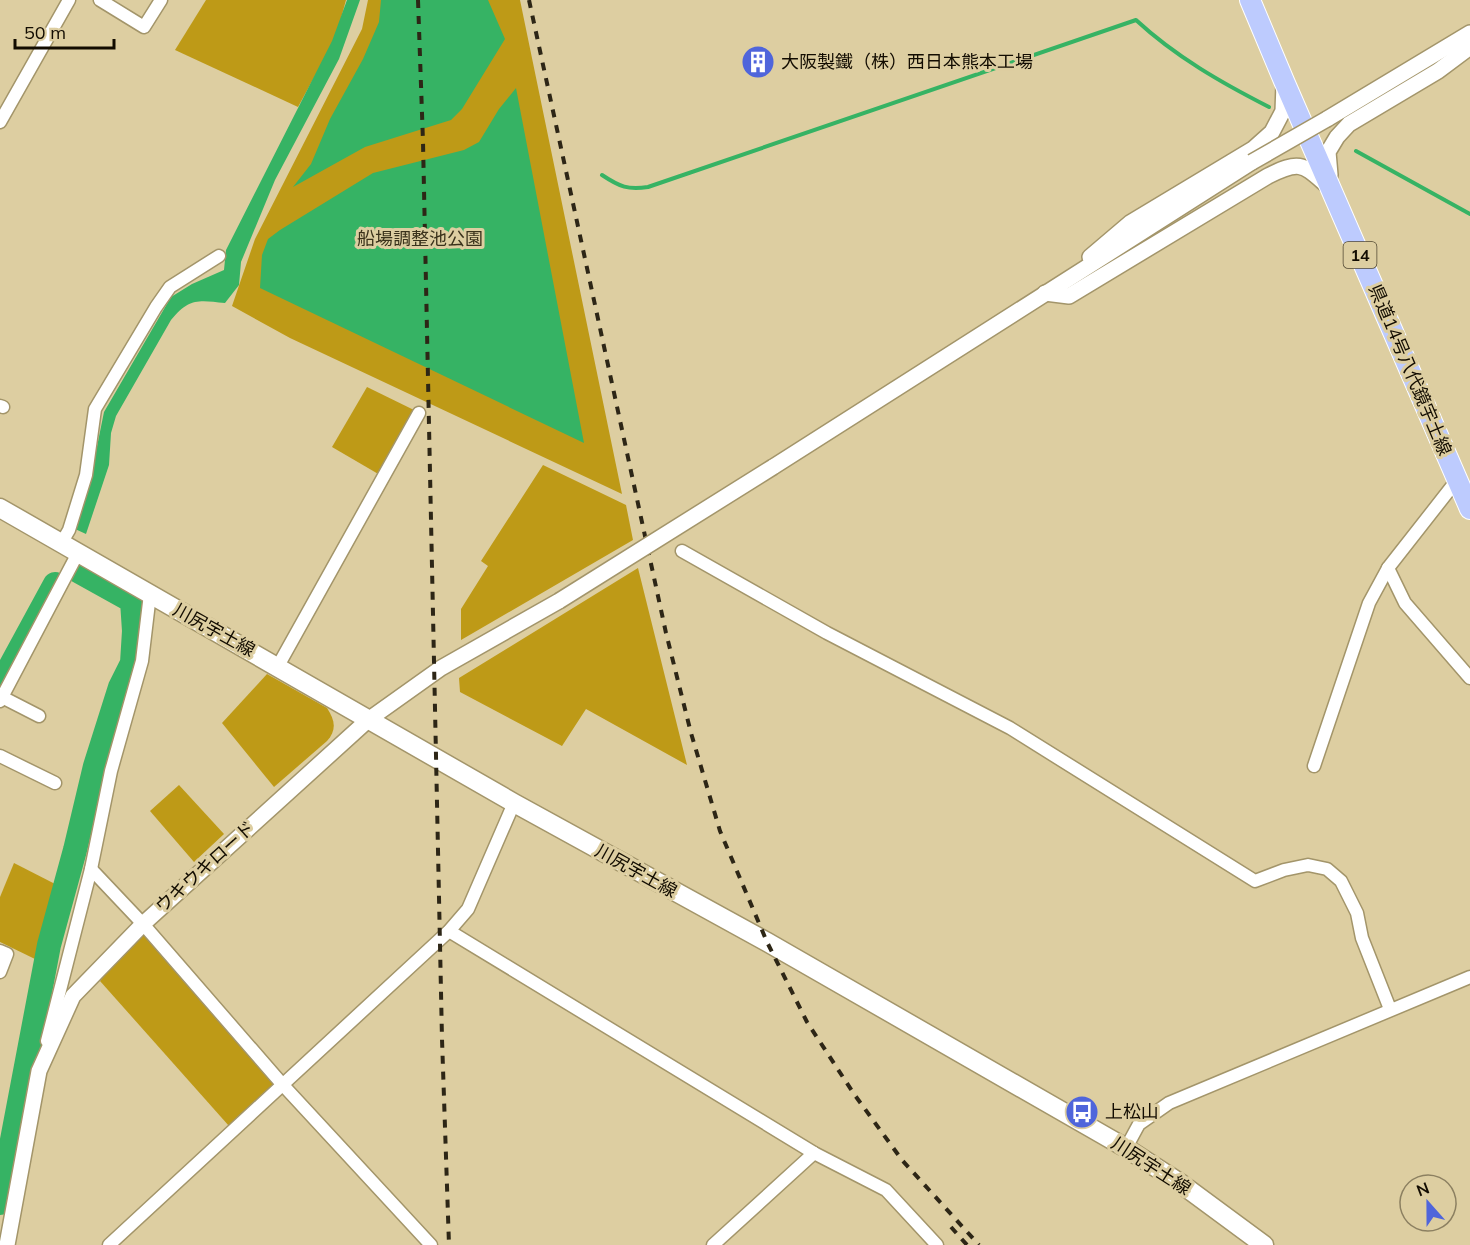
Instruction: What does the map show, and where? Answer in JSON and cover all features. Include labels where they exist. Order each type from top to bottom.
[{"type":"main road","name":"県道14号八代鏡宇土線","points":[[1250,0],[1470,509]]},
{"type":"main road","name":"川尻宇土線","points":[[0,508],[514,803],[767,942],[1126,1148],[1180,1183],[1264,1245]]},
{"type":"street","points":[[0,122],[69,0]]},
{"type":"street","points":[[100,0],[144,27],[161,0]]},
{"type":"street","name":"ウキウキロード","points":[[7,1245],[39,1071],[73,996],[143,924],[368,720],[441,668],[559,601],[1252,162],[1470,33]]},
{"type":"street","points":[[1332,190],[1328,153],[1337,137],[1349,124],[1438,71],[1470,47]]},
{"type":"street","points":[[1077,273],[1093,253],[1131,223],[1253,148],[1272,132],[1282,111],[1284,81]]},
{"type":"street","points":[[1045,293],[1069,296],[1290,165],[1307,168],[1332,190]]},
{"type":"street","points":[[62,542],[69,530],[86,475],[95,409],[170,287],[219,256]]},
{"type":"street","points":[[278,666],[419,413]]},
{"type":"street","points":[[1314,766],[1370,603],[1388,568],[1457,480]]},
{"type":"street","points":[[682,551],[827,633],[1010,728],[1255,881],[1284,870],[1308,865],[1327,869],[1341,881],[1357,913],[1362,938],[1390,1010]]},
{"type":"street","points":[[39,716],[1,699],[78,553]]},
{"type":"street","points":[[1388,568],[1405,603],[1470,678]]},
{"type":"street","points":[[39,1071],[91,868],[111,771],[142,661],[150,594]]},
{"type":"street","points":[[0,756],[55,783]]},
{"type":"street","points":[[109,1245],[449,931],[468,909],[514,803]]},
{"type":"street","points":[[91,868],[143,924],[282,1084],[431,1245]]},
{"type":"street","points":[[449,931],[814,1153],[886,1190],[937,1245]]},
{"type":"street","points":[[0,951],[7,954],[0,972]]},
{"type":"street","points":[[1126,1148],[1139,1124],[1169,1103],[1470,977]]},
{"type":"street","points":[[713,1245],[814,1153]]},
{"type":"green space","points":[[206,0],[346,0],[336,37],[298,107],[175,50]]},
{"type":"green space","name":"船場調整池公園","points":[[368,0],[520,0],[622,494],[290,338],[232,306],[255,239],[362,29]]},
{"type":"green space","points":[[367,387],[416,411],[380,475],[332,447]]},
{"type":"green space","points":[[543,465],[626,505],[633,540],[461,640],[461,609],[488,566],[481,561]]},
{"type":"green space","points":[[638,568],[687,765],[586,709],[562,746],[460,692],[459,678]]},
{"type":"green space","points":[[267,674],[327,708],[334,725],[327,741],[274,787],[222,723]]},
{"type":"green space","points":[[179,785],[224,834],[194,862],[150,811]]},
{"type":"green space","points":[[14,863],[59,886],[37,960],[0,942],[0,897]]},
{"type":"green space","points":[[144,932],[275,1083],[229,1126],[100,981],[120,955]]},
{"type":"shaded area","points":[[347,0],[360,0],[339,59],[275,180],[241,262],[239,285],[225,303],[195,302],[183,308],[171,320],[116,416],[111,433],[109,465],[86,534],[75,529],[90,481],[104,412],[171,297],[192,284],[224,270],[226,250],[332,41]]},
{"type":"shaded area","points":[[381,0],[488,0],[505,39],[462,109],[451,120],[365,147],[293,187],[311,164],[330,119],[363,59],[379,22]]},
{"type":"shaded area","points":[[516,88],[584,443],[260,288],[262,255],[268,239],[373,173],[464,150],[479,142],[499,109]]},
{"type":"waterway","points":[[602,175],[624,187],[648,187],[1136,20],[1167,46],[1200,68],[1269,107]]},
{"type":"waterway","points":[[1356,151],[1470,214]]},
{"type":"waterway","points":[[0,1203],[49,945],[95,766],[120,687],[132,663],[134,631],[132,601],[78,571]]},
{"type":"waterway","points":[[0,685],[55,584]]},
{"type":"railway","points":[[418,0],[442,1039],[449,1245]]},
{"type":"railway","points":[[529,0],[666,633],[691,733],[720,831],[767,942],[807,1022],[854,1094],[902,1160],[979,1245]]},
{"type":"railway","points":[[951,1227],[967,1245]]},
{"type":"place","name":"大阪製鐵（株）西日本熊本工場","points":[[758,62]]},
{"type":"place","name":"上松山","points":[[1082,1112]]}]
